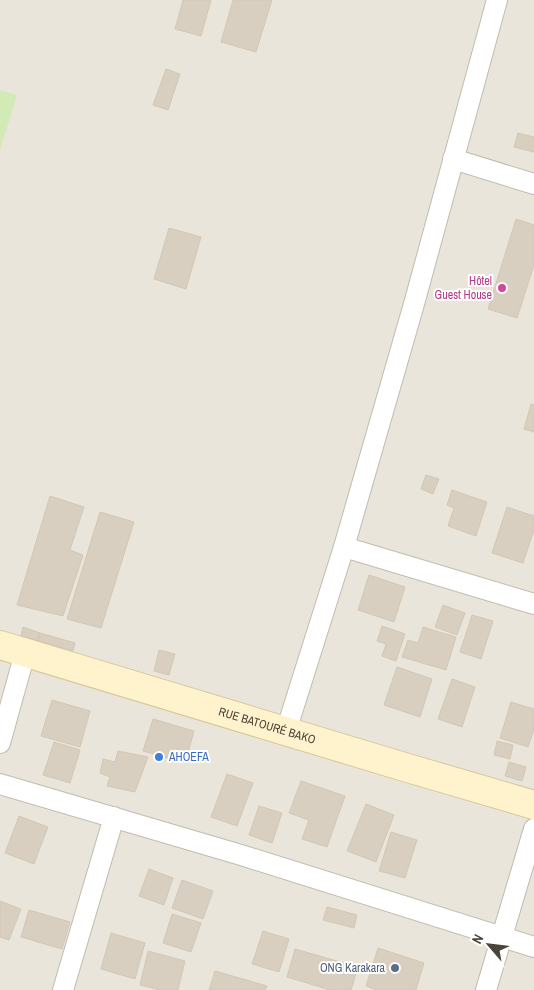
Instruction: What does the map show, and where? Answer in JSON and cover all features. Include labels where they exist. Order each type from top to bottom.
[{"type":"main road","name":"RUE BATOURÉ BAKO","points":[[13,649],[534,805]]},
{"type":"street","points":[[286,731],[344,547],[414,304],[497,0]]},
{"type":"street","points":[[453,160],[534,184]]},
{"type":"street","points":[[344,547],[534,604]]},
{"type":"street","points":[[0,743],[13,649]]},
{"type":"street","points":[[0,784],[114,817],[534,947]]},
{"type":"street","points":[[63,990],[114,817]]},
{"type":"street","points":[[486,990],[534,829]]},
{"type":"shaded area","points":[[0,0],[534,0],[534,990],[0,990]]},
{"type":"green space","points":[[0,90],[17,95],[0,150]]},
{"type":"building","points":[[183,0],[211,0],[201,36],[175,29]]},
{"type":"building","points":[[233,0],[272,0],[256,52],[221,42]]},
{"type":"building","points":[[166,69],[180,74],[168,110],[153,105]]},
{"type":"building","points":[[518,133],[534,137],[534,152],[514,147]]},
{"type":"building","points":[[516,219],[534,225],[534,265],[517,318],[488,309]]},
{"type":"building","points":[[169,228],[201,237],[186,289],[154,279]]},
{"type":"building","points":[[531,404],[534,405],[534,432],[524,429]]},
{"type":"building","points":[[426,475],[439,479],[433,494],[421,489]]},
{"type":"building","points":[[452,490],[487,502],[476,536],[448,526],[454,508],[447,505]]},
{"type":"building","points":[[50,496],[84,507],[70,550],[83,555],[63,616],[17,605]]},
{"type":"building","points":[[507,507],[534,516],[534,530],[523,563],[492,553]]},
{"type":"building","points":[[100,512],[134,522],[101,628],[67,619]]},
{"type":"building","points":[[369,575],[405,587],[394,622],[358,610]]},
{"type":"building","points":[[443,605],[465,613],[457,635],[435,627]]},
{"type":"building","points":[[472,615],[493,621],[481,659],[460,652]]},
{"type":"building","points":[[382,626],[405,634],[396,661],[382,656],[386,644],[377,641]]},
{"type":"building","points":[[23,627],[40,633],[38,641],[21,636]]},
{"type":"building","points":[[423,627],[456,637],[446,670],[402,657],[408,640],[418,643]]},
{"type":"building","points":[[40,633],[75,643],[73,651],[38,641]]},
{"type":"building","points":[[159,650],[175,654],[169,675],[154,671]]},
{"type":"building","points":[[397,667],[432,679],[420,717],[384,705]]},
{"type":"building","points":[[452,679],[475,687],[462,727],[438,719]]},
{"type":"building","points":[[52,700],[90,711],[80,747],[41,736]]},
{"type":"building","points":[[511,702],[534,709],[534,729],[528,747],[500,738]]},
{"type":"building","points":[[153,719],[194,731],[188,753],[174,748],[171,759],[143,751]]},
{"type":"building","points":[[497,741],[513,745],[510,759],[494,755]]},
{"type":"building","points":[[54,742],[80,750],[70,783],[43,775]]},
{"type":"building","points":[[118,751],[148,757],[135,792],[107,786],[110,777],[100,773],[103,759],[115,762]]},
{"type":"building","points":[[509,762],[526,767],[522,781],[505,776]]},
{"type":"building","points":[[227,774],[253,783],[237,826],[211,817]]},
{"type":"building","points":[[301,781],[345,796],[327,847],[302,839],[309,820],[289,813]]},
{"type":"building","points":[[366,804],[394,815],[376,862],[347,851]]},
{"type":"building","points":[[259,806],[282,813],[272,843],[249,835]]},
{"type":"building","points":[[19,816],[48,827],[34,864],[5,853]]},
{"type":"building","points":[[391,832],[417,840],[405,878],[379,871]]},
{"type":"building","points":[[149,869],[173,878],[164,905],[139,896]]},
{"type":"building","points":[[182,880],[213,891],[203,919],[172,908]]},
{"type":"building","points":[[0,901],[21,909],[9,940],[0,937]]},
{"type":"building","points":[[327,907],[357,915],[354,928],[323,920]]},
{"type":"building","points":[[29,910],[70,922],[62,949],[21,937]]},
{"type":"building","points":[[172,914],[201,923],[191,952],[163,943]]},
{"type":"building","points":[[263,931],[289,939],[279,972],[252,964]]},
{"type":"building","points":[[111,933],[145,943],[135,979],[101,969]]},
{"type":"building","points":[[378,948],[424,963],[416,990],[377,990],[366,986]]},
{"type":"building","points":[[295,949],[358,967],[351,990],[330,990],[287,977]]},
{"type":"building","points":[[148,951],[185,961],[178,990],[160,990],[140,985]]},
{"type":"building","points":[[215,971],[267,986],[265,990],[209,990]]},
{"type":"place","name":"Hôtel Guest House","points":[[502,288]]},
{"type":"place","name":"AHOEFA","points":[[159,757]]},
{"type":"place","name":"ONG Karakara","points":[[395,968]]}]
